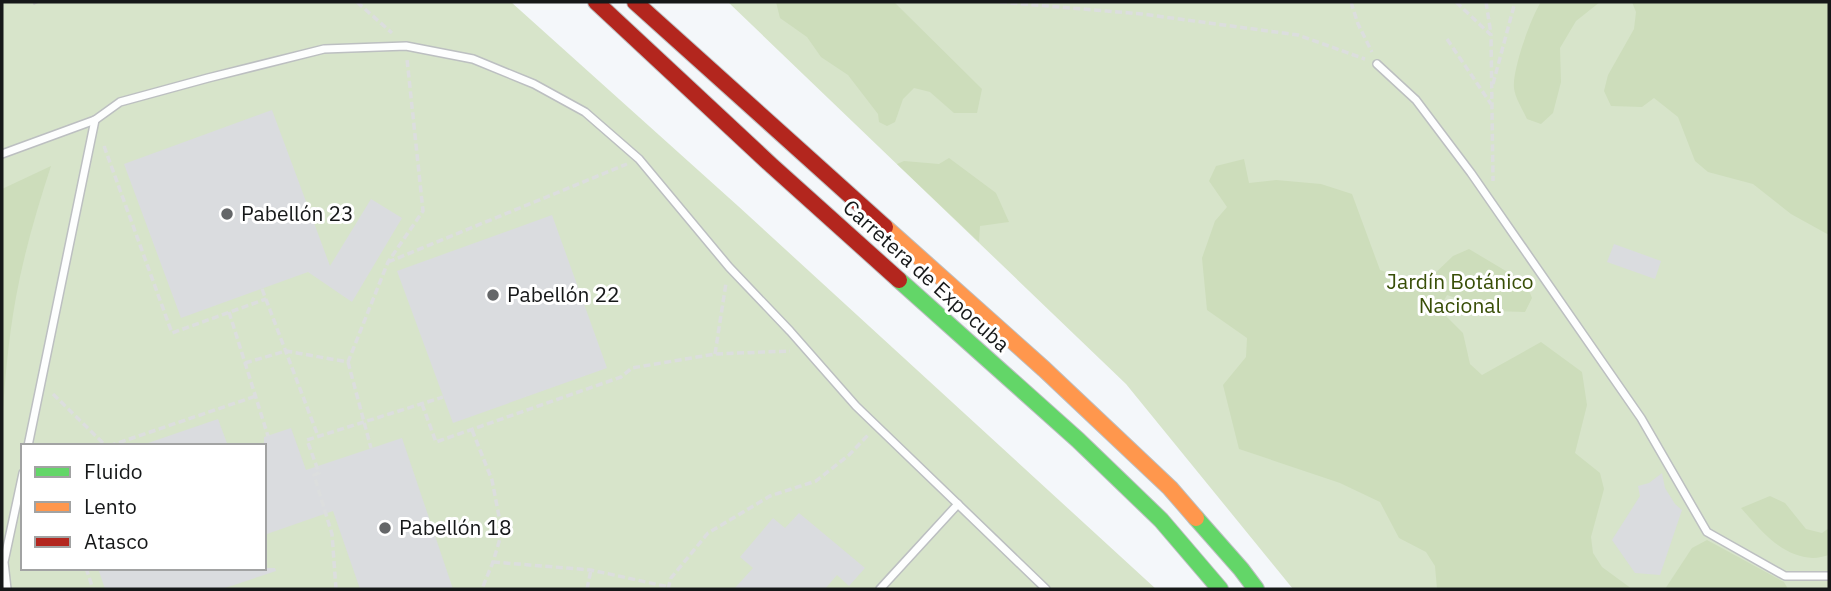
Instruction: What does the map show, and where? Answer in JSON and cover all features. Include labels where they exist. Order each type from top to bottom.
[{"type":"main road","name":"Carretera de Expocuba","points":[[596,2],[771,165],[1079,440],[1161,520],[1220,589]]},
{"type":"main road","name":"Carretera de Expocuba","points":[[635,2],[1044,369],[1170,488],[1256,589]]},
{"type":"lane","points":[[2,153],[95,120],[120,102],[324,49],[406,46],[473,59],[534,85],[585,113],[639,159],[729,267],[856,406],[1046,589]]},
{"type":"lane","points":[[1377,64],[1416,100],[1493,205],[1641,418],[1707,532],[1785,576],[1829,576]]},
{"type":"lane","points":[[28,444],[95,120]]},
{"type":"lane","points":[[6,589],[5,562],[21,483]]},
{"type":"lane","points":[[880,589],[958,504]]},
{"type":"path","points":[[357,2],[406,46],[423,211],[388,262],[348,362],[371,448]]},
{"type":"path","points":[[1000,2],[1142,14],[1298,36],[1377,64]]},
{"type":"path","points":[[1351,2],[1377,64]]},
{"type":"path","points":[[1456,2],[1491,35]]},
{"type":"path","points":[[1486,2],[1491,35],[1493,205]]},
{"type":"path","points":[[1492,91],[1515,2]]},
{"type":"path","points":[[1447,39],[1492,104]]},
{"type":"path","points":[[95,120],[172,333],[266,299]]},
{"type":"path","points":[[388,262],[639,159]]},
{"type":"path","points":[[715,354],[729,267]]},
{"type":"path","points":[[262,289],[318,436]]},
{"type":"path","points":[[229,312],[268,436]]},
{"type":"path","points":[[422,404],[436,442],[621,377],[632,368],[715,354],[807,350]]},
{"type":"path","points":[[245,363],[286,351],[348,362]]},
{"type":"path","points":[[41,383],[106,444]]},
{"type":"path","points":[[114,444],[256,396]]},
{"type":"path","points":[[337,589],[332,534],[314,475],[318,473],[307,440],[443,397]]},
{"type":"path","points":[[494,562],[591,570],[668,588],[671,578],[708,533],[770,496],[816,481],[849,455],[877,426]]},
{"type":"path","points":[[472,430],[492,480],[502,532],[494,562],[482,589]]},
{"type":"path","points":[[87,570],[93,589]]},
{"type":"path","points":[[587,589],[591,570]]},
{"type":"green space","points":[[2,2],[511,2],[1156,589],[2,589]]},
{"type":"green space","name":"Jardín Botánico Nacional","points":[[728,2],[1829,2],[1829,589],[1293,589],[1126,384]]},
{"type":"green space","points":[[776,2],[894,2],[982,89],[977,113],[954,113],[930,92],[914,88],[903,99],[895,122],[887,126],[879,122],[878,114],[848,75],[821,57],[807,37],[780,18]]},
{"type":"green space","points":[[1541,2],[1600,2],[1576,21],[1560,48],[1561,82],[1553,113],[1541,124],[1527,119],[1517,100],[1514,80],[1523,44]]},
{"type":"green space","points":[[1632,2],[1829,2],[1829,235],[1791,214],[1753,184],[1708,172],[1695,161],[1678,117],[1654,98],[1642,107],[1611,106],[1604,91],[1608,75],[1634,29],[1636,12]]},
{"type":"green space","points":[[949,158],[996,193],[1009,222],[980,226],[979,242],[897,164],[904,161],[939,164]]},
{"type":"green space","points":[[1244,159],[1249,183],[1276,180],[1321,184],[1352,194],[1380,270],[1412,281],[1428,280],[1453,256],[1469,249],[1526,283],[1532,298],[1525,312],[1493,311],[1447,295],[1439,309],[1463,333],[1470,364],[1482,375],[1541,342],[1582,372],[1587,405],[1575,453],[1600,473],[1604,489],[1591,537],[1593,553],[1602,567],[1632,589],[1437,589],[1435,566],[1426,552],[1399,538],[1380,502],[1340,483],[1239,449],[1223,385],[1246,357],[1247,338],[1207,310],[1202,258],[1215,221],[1227,207],[1209,181],[1216,166]]},
{"type":"green space","points":[[51,166],[31,231],[16,297],[2,432],[2,189]]},
{"type":"green space","points":[[1770,496],[1785,503],[1806,529],[1822,533],[1829,528],[1829,555],[1813,558],[1791,553],[1772,540],[1741,508]]},
{"type":"green space","points":[[1707,540],[1784,582],[1788,589],[1665,589],[1692,548]]},
{"type":"building","name":"Pabellón 23","points":[[272,110],[330,266],[371,199],[402,218],[352,302],[308,272],[181,318],[124,164]]},
{"type":"building","name":"Pabellón 22","points":[[552,215],[607,368],[453,423],[397,271]]},
{"type":"building","points":[[1614,244],[1661,261],[1655,279],[1607,262]]},
{"type":"building","points":[[218,419],[227,444],[148,444]]},
{"type":"building","name":"Pabellón 18","points":[[291,428],[306,470],[402,438],[453,589],[360,589],[333,511],[266,534],[264,437]]},
{"type":"building","points":[[1662,473],[1665,488],[1682,510],[1660,575],[1635,573],[1612,540],[1640,496],[1638,486],[1649,483]]},
{"type":"building","points":[[799,513],[865,568],[849,586],[837,575],[825,589],[734,589],[753,568],[740,557],[773,518],[785,528]]},
{"type":"building","points":[[275,568],[276,571],[222,589],[105,589],[99,570]]},
{"type":"traffic: fast","points":[[899,280],[1078,440],[1161,520],[1220,589]]},
{"type":"traffic: fast","points":[[1196,518],[1256,589]]},
{"type":"traffic: slow","points":[[885,227],[1044,369],[1170,488],[1196,518]]},
{"type":"traffic: jam","points":[[596,2],[899,280]]},
{"type":"traffic: jam","points":[[635,2],[885,227]]},
{"type":"place","name":"Pabellón 23","points":[[227,214]]},
{"type":"place","name":"Pabellón 22","points":[[493,295]]},
{"type":"place","name":"Pabellón 18","points":[[385,528]]}]
